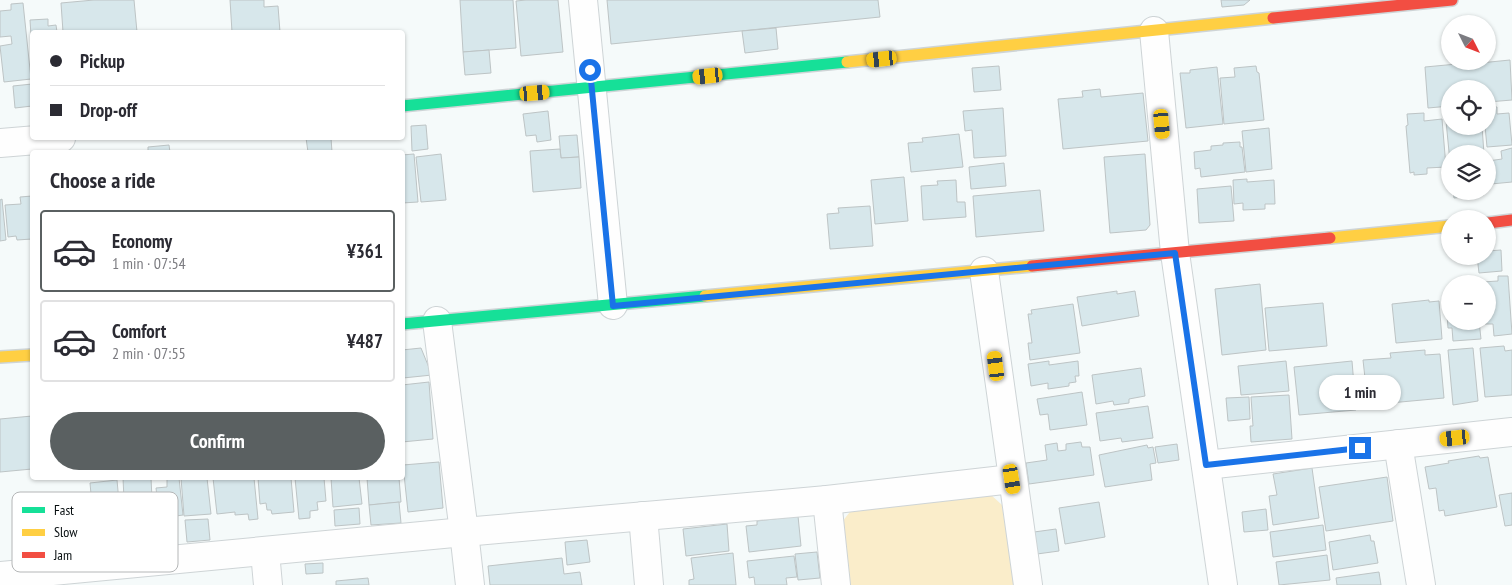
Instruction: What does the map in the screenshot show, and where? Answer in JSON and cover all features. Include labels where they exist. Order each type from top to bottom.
[{"type":"street","points":[[583,0],[613,306]]},
{"type":"street","points":[[405,106],[1452,0]]},
{"type":"street","points":[[1154,31],[1175,253],[1223,585]]},
{"type":"street","points":[[0,143],[37,140]]},
{"type":"street","points":[[1496,222],[1512,220]]},
{"type":"street","points":[[405,324],[613,306],[1441,227]]},
{"type":"street","points":[[984,271],[1028,585]]},
{"type":"street","points":[[437,321],[470,585]]},
{"type":"street","points":[[0,357],[30,354]]},
{"type":"street","points":[[1206,465],[1512,432]]},
{"type":"street","points":[[1398,444],[1421,585]]},
{"type":"street","points":[[178,563],[265,552],[464,532],[827,500],[1012,479]]},
{"type":"street","points":[[827,500],[836,585]]},
{"type":"street","points":[[643,516],[649,585]]},
{"type":"street","points":[[265,552],[268,585]]},
{"type":"street","points":[[0,576],[73,577],[111,572]]},
{"type":"shaded area","points":[[990,494],[1002,505],[1014,585],[848,585],[842,522],[853,508]]},
{"type":"building","points":[[94,0],[134,0],[137,30],[63,30],[61,3]]},
{"type":"building","points":[[230,0],[264,0],[264,7],[278,6],[280,30],[232,30]]},
{"type":"building","points":[[460,0],[513,0],[516,48],[463,52]]},
{"type":"building","points":[[558,0],[563,52],[521,56],[516,1]]},
{"type":"building","points":[[607,0],[878,0],[880,17],[611,44]]},
{"type":"building","points":[[1221,0],[1250,0],[1244,5],[1222,7]]},
{"type":"building","points":[[23,3],[30,79],[4,82],[0,46],[12,44],[11,36],[0,37],[0,11],[11,10],[11,4]]},
{"type":"building","points":[[48,19],[48,26],[56,25],[57,30],[31,30],[30,20]]},
{"type":"building","points":[[776,28],[778,49],[745,53],[742,31]]},
{"type":"building","points":[[489,50],[491,73],[465,75],[463,52]]},
{"type":"building","points":[[1510,60],[1512,100],[1496,101],[1496,80],[1441,80],[1441,107],[1428,108],[1425,67],[1441,66],[1441,70],[1496,70],[1496,61]]},
{"type":"building","points":[[999,66],[1001,90],[974,92],[972,68]]},
{"type":"building","points":[[1256,66],[1259,73],[1264,120],[1224,124],[1220,78],[1235,77],[1234,68]]},
{"type":"building","points":[[1217,67],[1223,124],[1186,128],[1180,73],[1190,73],[1190,70]]},
{"type":"building","points":[[30,84],[30,106],[15,108],[13,86]]},
{"type":"building","points":[[1100,89],[1101,97],[1143,93],[1148,141],[1063,149],[1058,99],[1083,97],[1082,91]]},
{"type":"building","points":[[1497,107],[1497,114],[1509,113],[1512,145],[1487,145],[1486,135],[1496,135]]},
{"type":"building","points":[[1003,108],[1006,156],[974,158],[972,130],[965,131],[963,111]]},
{"type":"building","points":[[548,111],[551,140],[537,142],[536,135],[526,136],[523,114]]},
{"type":"building","points":[[1424,113],[1424,121],[1441,119],[1441,135],[1443,135],[1444,145],[1441,145],[1441,167],[1427,168],[1427,174],[1414,175],[1414,172],[1410,173],[1406,126],[1408,125],[1407,114]]},
{"type":"building","points":[[426,125],[428,149],[412,151],[411,126]]},
{"type":"building","points":[[1269,128],[1272,169],[1246,172],[1242,131]]},
{"type":"building","points":[[959,134],[963,167],[911,172],[908,143],[923,142],[922,138]]},
{"type":"building","points":[[577,135],[579,157],[561,158],[559,136]]},
{"type":"building","points":[[1447,135],[1483,135],[1483,145],[1448,145]]},
{"type":"building","points":[[306,140],[331,140],[332,150],[308,150]]},
{"type":"building","points":[[1240,142],[1245,172],[1201,177],[1200,168],[1195,169],[1194,152],[1211,150],[1211,146],[1223,145],[1223,143]]},
{"type":"building","points":[[169,145],[170,150],[148,150],[148,147]]},
{"type":"building","points":[[1512,148],[1512,182],[1496,184],[1496,160],[1502,159],[1501,151]]},
{"type":"building","points":[[560,149],[561,158],[579,157],[581,188],[533,192],[530,151]]},
{"type":"building","points":[[414,154],[418,202],[405,203],[405,155]]},
{"type":"building","points":[[441,154],[446,200],[421,202],[416,157]]},
{"type":"building","points":[[1145,154],[1150,225],[1146,230],[1110,233],[1104,157]]},
{"type":"building","points":[[1004,163],[1006,186],[971,189],[969,167]]},
{"type":"building","points":[[904,177],[908,221],[875,224],[871,180]]},
{"type":"building","points":[[1247,179],[1247,182],[1274,180],[1275,204],[1265,204],[1265,209],[1243,210],[1243,203],[1234,204],[1233,180]]},
{"type":"building","points":[[956,180],[957,202],[965,202],[966,217],[923,220],[921,186],[938,185],[937,181]]},
{"type":"building","points":[[1231,186],[1234,221],[1199,223],[1197,189]]},
{"type":"building","points":[[1040,190],[1044,231],[976,237],[973,196]]},
{"type":"building","points":[[30,196],[30,239],[17,240],[16,236],[8,237],[5,205],[21,204],[20,197]]},
{"type":"building","points":[[2,199],[6,240],[0,241],[0,200]]},
{"type":"building","points":[[870,206],[873,246],[830,249],[827,214],[839,213],[838,208]]},
{"type":"building","points":[[1496,250],[1501,250],[1502,271],[1479,273],[1478,265],[1496,265]]},
{"type":"building","points":[[1498,276],[1508,276],[1512,334],[1494,336],[1494,330],[1496,330],[1496,281],[1498,281]]},
{"type":"building","points":[[1260,284],[1266,350],[1222,355],[1215,289]]},
{"type":"building","points":[[1117,291],[1117,294],[1135,291],[1139,316],[1082,326],[1077,297]]},
{"type":"building","points":[[1429,300],[1429,302],[1439,301],[1442,339],[1396,343],[1392,304]]},
{"type":"building","points":[[1323,303],[1327,346],[1269,351],[1265,308]]},
{"type":"building","points":[[1073,304],[1080,353],[1030,360],[1028,343],[1032,343],[1028,314],[1032,314],[1031,310]]},
{"type":"building","points":[[1452,330],[1480,330],[1481,339],[1453,341]]},
{"type":"building","points":[[1504,346],[1505,351],[1512,350],[1512,395],[1485,397],[1480,348]]},
{"type":"building","points":[[421,348],[432,375],[405,378],[405,350]]},
{"type":"building","points":[[1473,348],[1478,401],[1453,405],[1448,350]]},
{"type":"building","points":[[1425,350],[1425,355],[1440,354],[1444,398],[1368,405],[1363,360],[1391,358],[1390,353]]},
{"type":"building","points":[[1049,361],[1049,365],[1078,361],[1079,376],[1075,376],[1076,382],[1069,383],[1069,386],[1048,389],[1048,383],[1031,386],[1028,364]]},
{"type":"building","points":[[1286,361],[1289,391],[1241,395],[1238,366]]},
{"type":"building","points":[[1352,361],[1356,410],[1299,415],[1294,367]]},
{"type":"building","points":[[1141,368],[1145,396],[1129,399],[1129,403],[1114,405],[1113,401],[1096,404],[1092,375]]},
{"type":"building","points":[[429,382],[433,439],[405,442],[405,385]]},
{"type":"building","points":[[1082,392],[1087,425],[1050,430],[1048,414],[1040,415],[1037,399]]},
{"type":"building","points":[[1289,395],[1292,439],[1251,442],[1250,426],[1253,426],[1251,397]]},
{"type":"building","points":[[1249,397],[1250,419],[1228,421],[1226,398]]},
{"type":"building","points":[[1148,406],[1153,438],[1122,442],[1121,438],[1100,441],[1096,413]]},
{"type":"building","points":[[30,416],[30,469],[0,472],[0,419]]},
{"type":"building","points":[[1081,442],[1082,447],[1090,447],[1094,475],[1029,484],[1026,463],[1047,460],[1045,445],[1057,443],[1058,451],[1066,450],[1066,444]]},
{"type":"building","points":[[1177,444],[1179,460],[1158,463],[1155,447]]},
{"type":"building","points":[[1147,445],[1148,448],[1153,447],[1156,463],[1150,464],[1152,480],[1105,487],[1099,455]]},
{"type":"building","points":[[1479,456],[1480,458],[1488,457],[1497,507],[1445,516],[1444,510],[1439,511],[1436,488],[1429,489],[1425,467]]},
{"type":"building","points":[[439,462],[443,508],[408,512],[405,465]]},
{"type":"building","points":[[1312,468],[1319,518],[1273,525],[1269,496],[1277,495],[1273,474]]},
{"type":"building","points":[[1387,477],[1393,521],[1326,531],[1319,487]]},
{"type":"building","points":[[117,480],[118,492],[91,492],[90,483]]},
{"type":"building","points":[[123,480],[151,480],[152,492],[124,492]]},
{"type":"building","points":[[167,480],[179,480],[183,515],[178,516],[178,492],[156,492],[156,488],[167,487]]},
{"type":"building","points":[[181,480],[207,480],[211,514],[184,516]]},
{"type":"building","points":[[213,480],[254,480],[258,519],[249,520],[248,514],[235,515],[235,512],[217,514]]},
{"type":"building","points":[[258,480],[291,480],[294,512],[272,514],[271,510],[267,510],[266,503],[260,504]]},
{"type":"building","points":[[295,480],[324,480],[326,501],[317,502],[318,510],[310,511],[310,518],[299,519]]},
{"type":"building","points":[[331,480],[359,480],[362,504],[333,507]]},
{"type":"building","points":[[367,480],[399,480],[401,502],[369,505]]},
{"type":"building","points":[[1512,493],[1512,525],[1505,526],[1499,495]]},
{"type":"building","points":[[399,502],[401,523],[371,525],[369,505]]},
{"type":"building","points":[[1099,502],[1105,537],[1065,544],[1059,508]]},
{"type":"building","points":[[359,508],[360,524],[335,526],[334,510]]},
{"type":"building","points":[[1266,509],[1268,530],[1244,532],[1242,512]]},
{"type":"building","points":[[798,516],[801,546],[749,552],[746,526],[757,525],[757,521]]},
{"type":"building","points":[[208,519],[210,540],[187,542],[185,520]]},
{"type":"building","points":[[727,524],[729,551],[686,556],[683,529]]},
{"type":"building","points":[[1323,525],[1326,550],[1273,557],[1270,532]]},
{"type":"building","points":[[1056,529],[1059,551],[1037,554],[1034,532]]},
{"type":"building","points":[[1370,535],[1371,541],[1374,541],[1378,563],[1333,570],[1329,542]]},
{"type":"building","points":[[587,540],[590,562],[567,565],[565,542]]},
{"type":"building","points":[[817,552],[820,578],[798,580],[795,554]]},
{"type":"building","points":[[733,553],[736,585],[689,585],[689,580],[694,579],[691,558]]},
{"type":"building","points":[[1327,555],[1330,580],[1279,585],[1276,562]]},
{"type":"building","points":[[794,556],[797,577],[786,578],[787,585],[755,585],[754,577],[749,578],[747,561]]},
{"type":"building","points":[[562,558],[564,574],[580,572],[582,585],[490,585],[488,566]]},
{"type":"building","points":[[323,563],[323,573],[306,574],[305,564]]},
{"type":"building","points":[[1379,572],[1381,585],[1337,585],[1336,578]]},
{"type":"building","points":[[368,578],[369,585],[336,585],[336,581]]},
{"type":"traffic: fast","points":[[405,106],[847,62]]},
{"type":"traffic: fast","points":[[405,324],[705,296]]},
{"type":"traffic: slow","points":[[847,62],[1273,18]]},
{"type":"traffic: slow","points":[[1330,238],[1441,227]]},
{"type":"traffic: slow","points":[[705,296],[1032,266]]},
{"type":"traffic: slow","points":[[0,357],[30,355]]},
{"type":"traffic: jam","points":[[1273,18],[1452,0]]},
{"type":"traffic: jam","points":[[1496,222],[1512,220]]},
{"type":"traffic: jam","points":[[1032,266],[1330,238]]},
{"type":"route","points":[[590,70],[613,306],[1175,253],[1206,465],[1360,448]]}]
